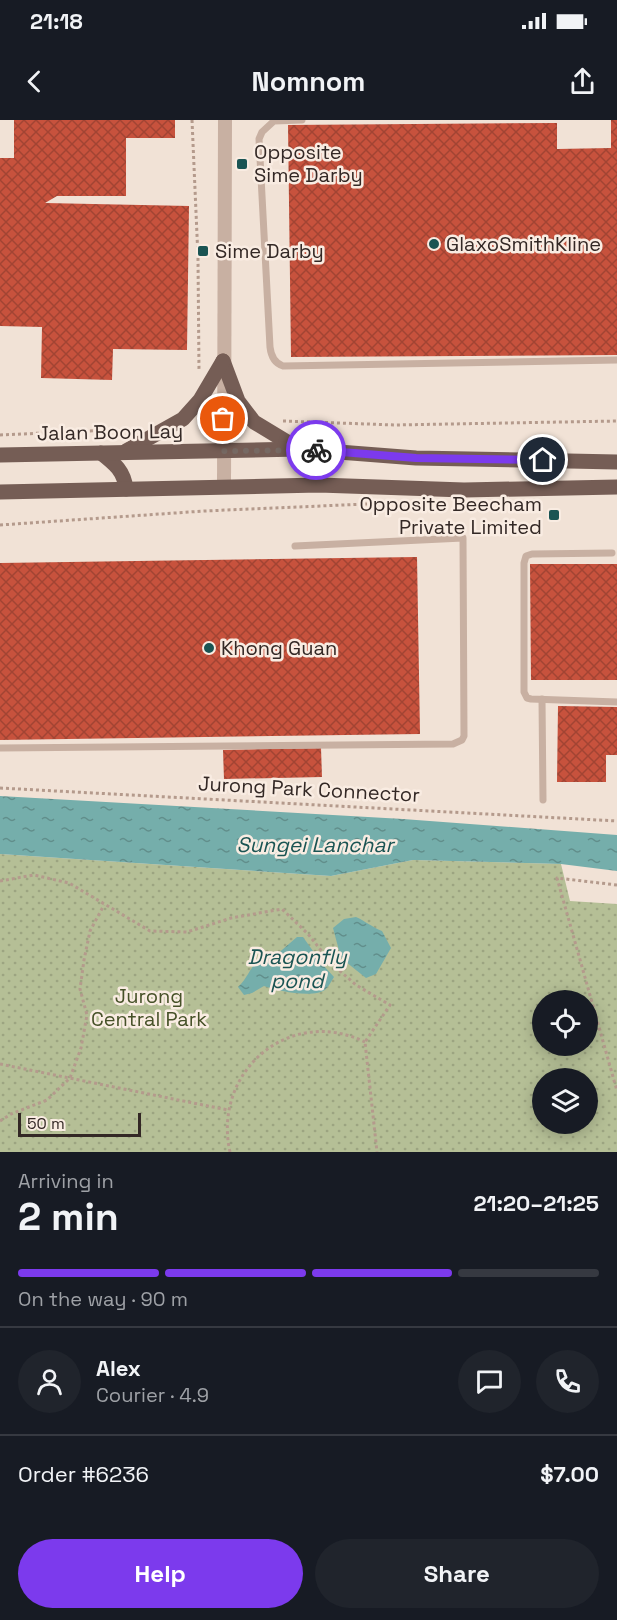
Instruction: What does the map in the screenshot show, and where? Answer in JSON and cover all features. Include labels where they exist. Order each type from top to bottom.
[{"type":"main road","points":[[223,361],[238,401],[254,422],[300,449]]},
{"type":"main road","points":[[123,452],[183,419],[200,400],[223,361]]},
{"type":"main road","name":"Jalan Boon Lay","points":[[0,455],[300,449],[416,458],[617,462]]},
{"type":"main road","points":[[101,453],[123,473],[126,489]]},
{"type":"main road","points":[[0,492],[319,485],[464,489],[617,487]]},
{"type":"street","points":[[224,487],[225,120]]},
{"type":"lane","points":[[302,120],[274,121],[262,132],[259,139],[270,347],[273,360],[278,364],[283,366],[617,360]]},
{"type":"lane","points":[[0,748],[453,744],[462,740],[464,736],[463,538],[295,546]]},
{"type":"lane","points":[[612,553],[532,554],[525,558],[524,692],[527,698],[617,702]]},
{"type":"lane","points":[[542,699],[543,800]]},
{"type":"path","points":[[192,120],[198,258],[198,379]]},
{"type":"path","points":[[0,435],[133,429]]},
{"type":"path","points":[[0,525],[204,511]]},
{"type":"path","name":"Jurong Park Connector","points":[[0,788],[617,821]]},
{"type":"path","points":[[0,881],[34,875],[69,883],[150,931],[187,932],[231,918],[282,909],[308,934],[332,964],[356,985],[390,1005],[365,1042],[377,1152]]},
{"type":"path","points":[[617,885],[557,878],[617,1090]]},
{"type":"path","points":[[0,1121],[11,1114],[47,1100],[70,1078],[81,1048],[87,1015],[80,989],[84,960],[90,931],[104,904]]},
{"type":"path","points":[[230,1152],[226,1136],[228,1110],[235,1087],[248,1066],[266,1050],[287,1038],[311,1032],[335,1032],[365,1042]]},
{"type":"path","points":[[0,1064],[228,1110]]},
{"type":"green space","name":"Jurong Central Park","points":[[0,854],[331,876],[413,860],[561,864],[570,901],[617,904],[617,1152],[0,1152]]},
{"type":"water","name":"Sungei Lanchar","points":[[0,796],[403,819],[617,835],[617,871],[561,864],[413,860],[331,876],[0,854]]},
{"type":"water","name":"Dragonfly pond","points":[[356,917],[382,931],[391,948],[376,974],[366,978],[341,958],[333,928],[344,919]]},
{"type":"water","name":"Dragonfly pond","points":[[297,937],[303,937],[334,977],[326,989],[305,994],[264,986],[244,995],[238,987],[256,963],[261,959],[275,956]]},
{"type":"building","points":[[14,120],[175,120],[175,138],[126,138],[126,196],[57,196],[45,203],[189,206],[187,350],[113,349],[112,380],[41,378],[42,327],[0,326],[0,158],[14,158]]},
{"type":"building","name":"GlaxoSmithKline","points":[[611,120],[617,120],[617,355],[291,357],[288,125],[557,123],[557,149],[611,148]]},
{"type":"building","name":"Khong Guan","points":[[417,557],[420,734],[0,740],[0,563]]},
{"type":"building","points":[[530,564],[617,564],[617,680],[531,680]]},
{"type":"building","points":[[558,706],[617,707],[617,755],[606,755],[606,782],[557,782]]},
{"type":"building","points":[[321,748],[322,777],[224,779],[223,750]]},
{"type":"way so far","points":[[223,419],[224,451],[316,450]]},
{"type":"place","name":"Opposite Sime Darby","points":[[242,164]]},
{"type":"place","name":"GlaxoSmithKline","points":[[434,244]]},
{"type":"place","name":"Sime Darby","points":[[203,251]]},
{"type":"place","name":"Opposite Beecham Private Limited","points":[[554,515]]},
{"type":"place","name":"Khong Guan","points":[[209,648]]},
{"type":"route","points":[[316,450],[416,458],[543,460]]}]
